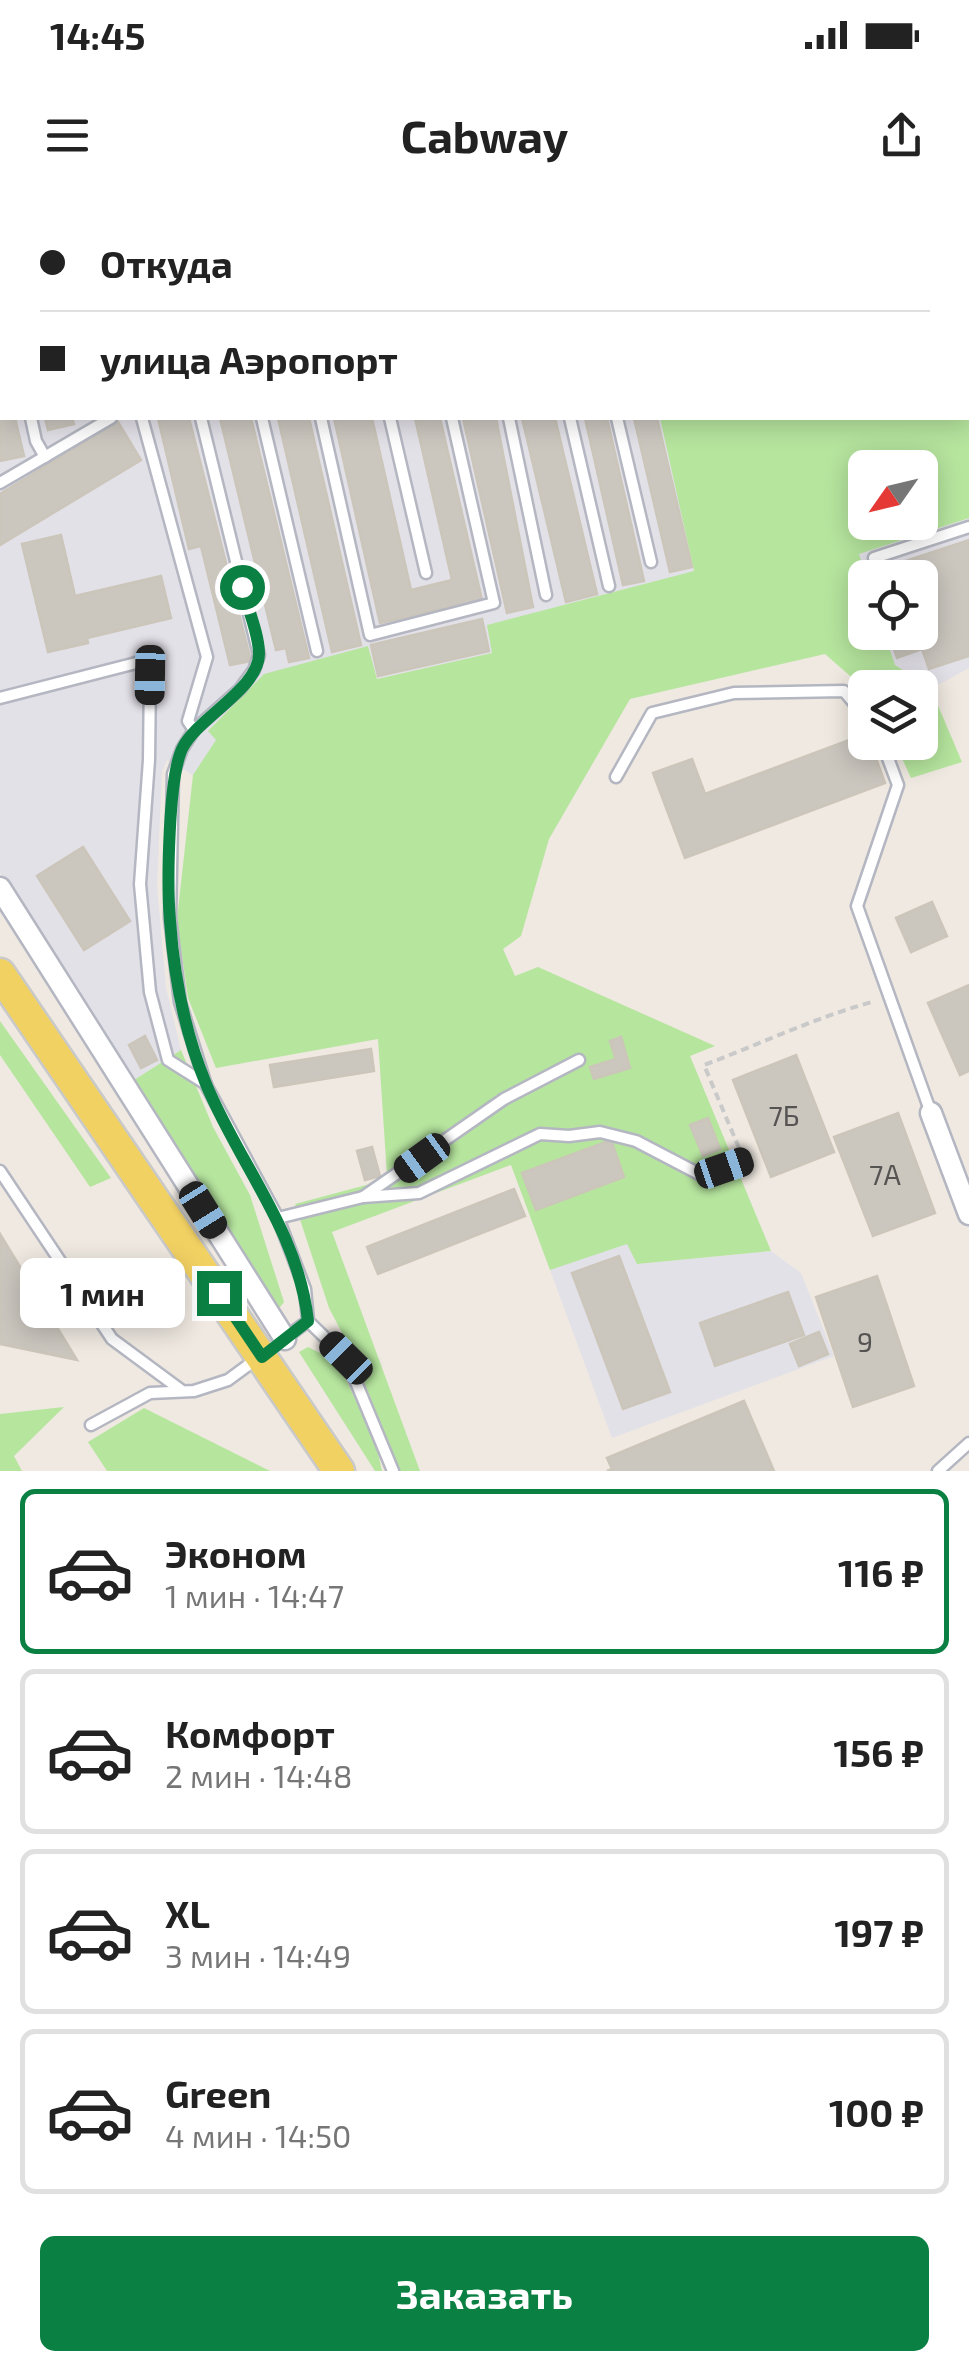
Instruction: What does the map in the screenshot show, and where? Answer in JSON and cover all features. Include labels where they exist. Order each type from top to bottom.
[{"type":"main road","points":[[0,974],[274,1348],[339,1471]]},
{"type":"street","points":[[0,888],[274,1348]]},
{"type":"street","points":[[931,1113],[969,1214]]},
{"type":"lane","points":[[32,420],[36,441],[45,456]]},
{"type":"lane","points":[[143,420],[206,656],[188,721],[194,730]]},
{"type":"lane","points":[[202,420],[259,655],[240,689],[194,730],[173,774],[170,918],[180,1002],[206,1085],[278,1218],[305,1289],[308,1321],[346,1358],[393,1471]]},
{"type":"lane","points":[[262,420],[317,651]]},
{"type":"lane","points":[[321,420],[370,635],[494,604],[452,420]]},
{"type":"lane","points":[[390,420],[426,574]]},
{"type":"lane","points":[[509,420],[546,595]]},
{"type":"lane","points":[[570,420],[609,586]]},
{"type":"lane","points":[[618,420],[651,562]]},
{"type":"lane","points":[[0,483],[93,422]]},
{"type":"lane","points":[[874,558],[969,528]]},
{"type":"lane","points":[[0,698],[144,660],[150,675],[150,760],[140,884],[150,992],[168,1060],[206,1085]]},
{"type":"lane","points":[[616,777],[652,712],[734,692],[844,691],[848,696]]},
{"type":"lane","points":[[889,760],[898,785],[857,906],[931,1113]]},
{"type":"lane","points":[[362,1197],[504,1100],[578,1060]]},
{"type":"lane","points":[[278,1218],[362,1197],[419,1193],[540,1134],[600,1132],[636,1141],[703,1176],[744,1161]]},
{"type":"lane","points":[[0,1171],[112,1339],[181,1390]]},
{"type":"lane","points":[[91,1425],[150,1392],[194,1391],[228,1380],[308,1321]]},
{"type":"lane","points":[[938,1471],[969,1443]]},
{"type":"path","points":[[744,1161],[704,1065],[776,1039],[828,1014],[888,997]]},
{"type":"shaded area","points":[[0,420],[660,420],[695,571],[488,625],[493,653],[377,679],[368,646],[208,731],[217,740],[193,775],[167,760],[162,772],[157,885],[166,988],[181,1050],[131,1082],[0,873]]},
{"type":"shaded area","points":[[969,518],[969,668],[938,685],[938,670],[902,670],[895,665],[890,650],[938,650],[938,560],[860,560],[858,553],[899,540],[938,540],[938,528]]},
{"type":"shaded area","points":[[627,1243],[638,1264],[771,1251],[801,1273],[834,1356],[612,1438],[550,1270]]},
{"type":"green space","points":[[660,420],[969,420],[969,518],[938,528],[938,450],[848,450],[848,540],[902,540],[859,554],[861,560],[848,560],[848,650],[890,650],[895,665],[902,670],[848,670],[848,674],[825,654],[630,699],[549,839],[521,936],[503,949],[515,976],[538,967],[715,1046],[690,1056],[771,1251],[637,1264],[627,1244],[550,1270],[511,1165],[332,1232],[420,1471],[400,1471],[352,1352],[329,1308],[295,1204],[370,1184],[387,1175],[378,1039],[216,1068],[188,998],[177,919],[193,775],[216,740],[208,731],[264,674],[368,646],[377,679],[492,653],[487,625],[694,571]]},
{"type":"green space","points":[[938,705],[962,762],[911,778],[903,760],[938,760]]},
{"type":"green space","points":[[0,1021],[111,1178],[90,1187],[0,1055]]},
{"type":"green space","points":[[181,1050],[213,1127],[250,1195],[284,1302],[276,1312],[131,1082]]},
{"type":"green space","points":[[308,1347],[338,1362],[376,1444],[382,1471],[375,1471],[299,1352]]},
{"type":"green space","points":[[64,1407],[14,1456],[22,1471],[0,1471],[0,1414]]},
{"type":"green space","points":[[144,1408],[270,1471],[107,1471],[88,1442]]},
{"type":"building","points":[[0,420],[15,420],[24,456],[0,461]]},
{"type":"building","points":[[46,420],[73,420],[74,424],[48,430]]},
{"type":"building","points":[[158,420],[190,420],[251,661],[230,665],[201,546],[189,549]]},
{"type":"building","points":[[220,420],[251,420],[309,658],[289,662],[286,648],[276,650]]},
{"type":"building","points":[[278,420],[309,420],[361,645],[332,652]]},
{"type":"building","points":[[334,420],[372,420],[411,590],[452,580],[415,420],[440,420],[482,600],[380,623]]},
{"type":"building","points":[[463,420],[496,420],[533,607],[507,613]]},
{"type":"building","points":[[522,420],[555,420],[597,594],[566,602]]},
{"type":"building","points":[[585,420],[607,420],[644,581],[623,585]]},
{"type":"building","points":[[634,420],[657,420],[692,567],[670,572]]},
{"type":"building","points":[[118,422],[141,460],[0,545],[0,494]]},
{"type":"building","points":[[61,535],[75,596],[161,576],[171,618],[87,638],[88,643],[48,652],[22,544]]},
{"type":"building","points":[[969,540],[969,656],[929,669],[922,650],[938,650],[938,560],[908,560]]},
{"type":"building","points":[[482,619],[489,651],[378,676],[371,645]]},
{"type":"building","points":[[894,650],[919,650],[897,658]]},
{"type":"building","points":[[848,740],[848,760],[877,760],[885,783],[685,858],[653,773],[692,759],[705,794]]},
{"type":"building","points":[[83,847],[130,921],[84,950],[37,876]]},
{"type":"building","points":[[932,902],[947,936],[911,952],[896,918]]},
{"type":"building","points":[[969,985],[969,1071],[960,1075],[928,1003]]},
{"type":"building","points":[[145,1036],[157,1060],[141,1068],[129,1045]]},
{"type":"building","points":[[621,1037],[630,1068],[594,1079],[590,1067],[616,1059],[610,1041]]},
{"type":"building","points":[[371,1049],[374,1071],[274,1087],[270,1065]]},
{"type":"building","points":[[796,1055],[834,1152],[771,1177],[733,1080]]},
{"type":"building","points":[[898,1113],[935,1213],[873,1236],[834,1137]]},
{"type":"building","points":[[708,1118],[720,1149],[703,1156],[690,1125]]},
{"type":"building","points":[[611,1140],[624,1177],[536,1210],[522,1173]]},
{"type":"building","points":[[372,1147],[380,1176],[365,1180],[357,1151]]},
{"type":"building","points":[[514,1189],[525,1216],[378,1274],[367,1247]]},
{"type":"building","points":[[0,1234],[77,1360],[0,1344]]},
{"type":"building","points":[[619,1256],[670,1392],[623,1409],[572,1273]]},
{"type":"building","points":[[877,1276],[914,1386],[853,1407],[816,1297]]},
{"type":"building","points":[[788,1292],[804,1335],[715,1366],[700,1323]]},
{"type":"building","points":[[819,1332],[828,1354],[799,1366],[790,1344]]},
{"type":"building","points":[[744,1401],[774,1471],[607,1471],[612,1469],[607,1458]]},
{"type":"route","points":[[219,1293],[262,1357],[308,1321],[305,1289],[278,1218],[206,1085],[180,1002],[170,918],[173,774],[194,730],[240,689],[259,655],[242,587]]}]
